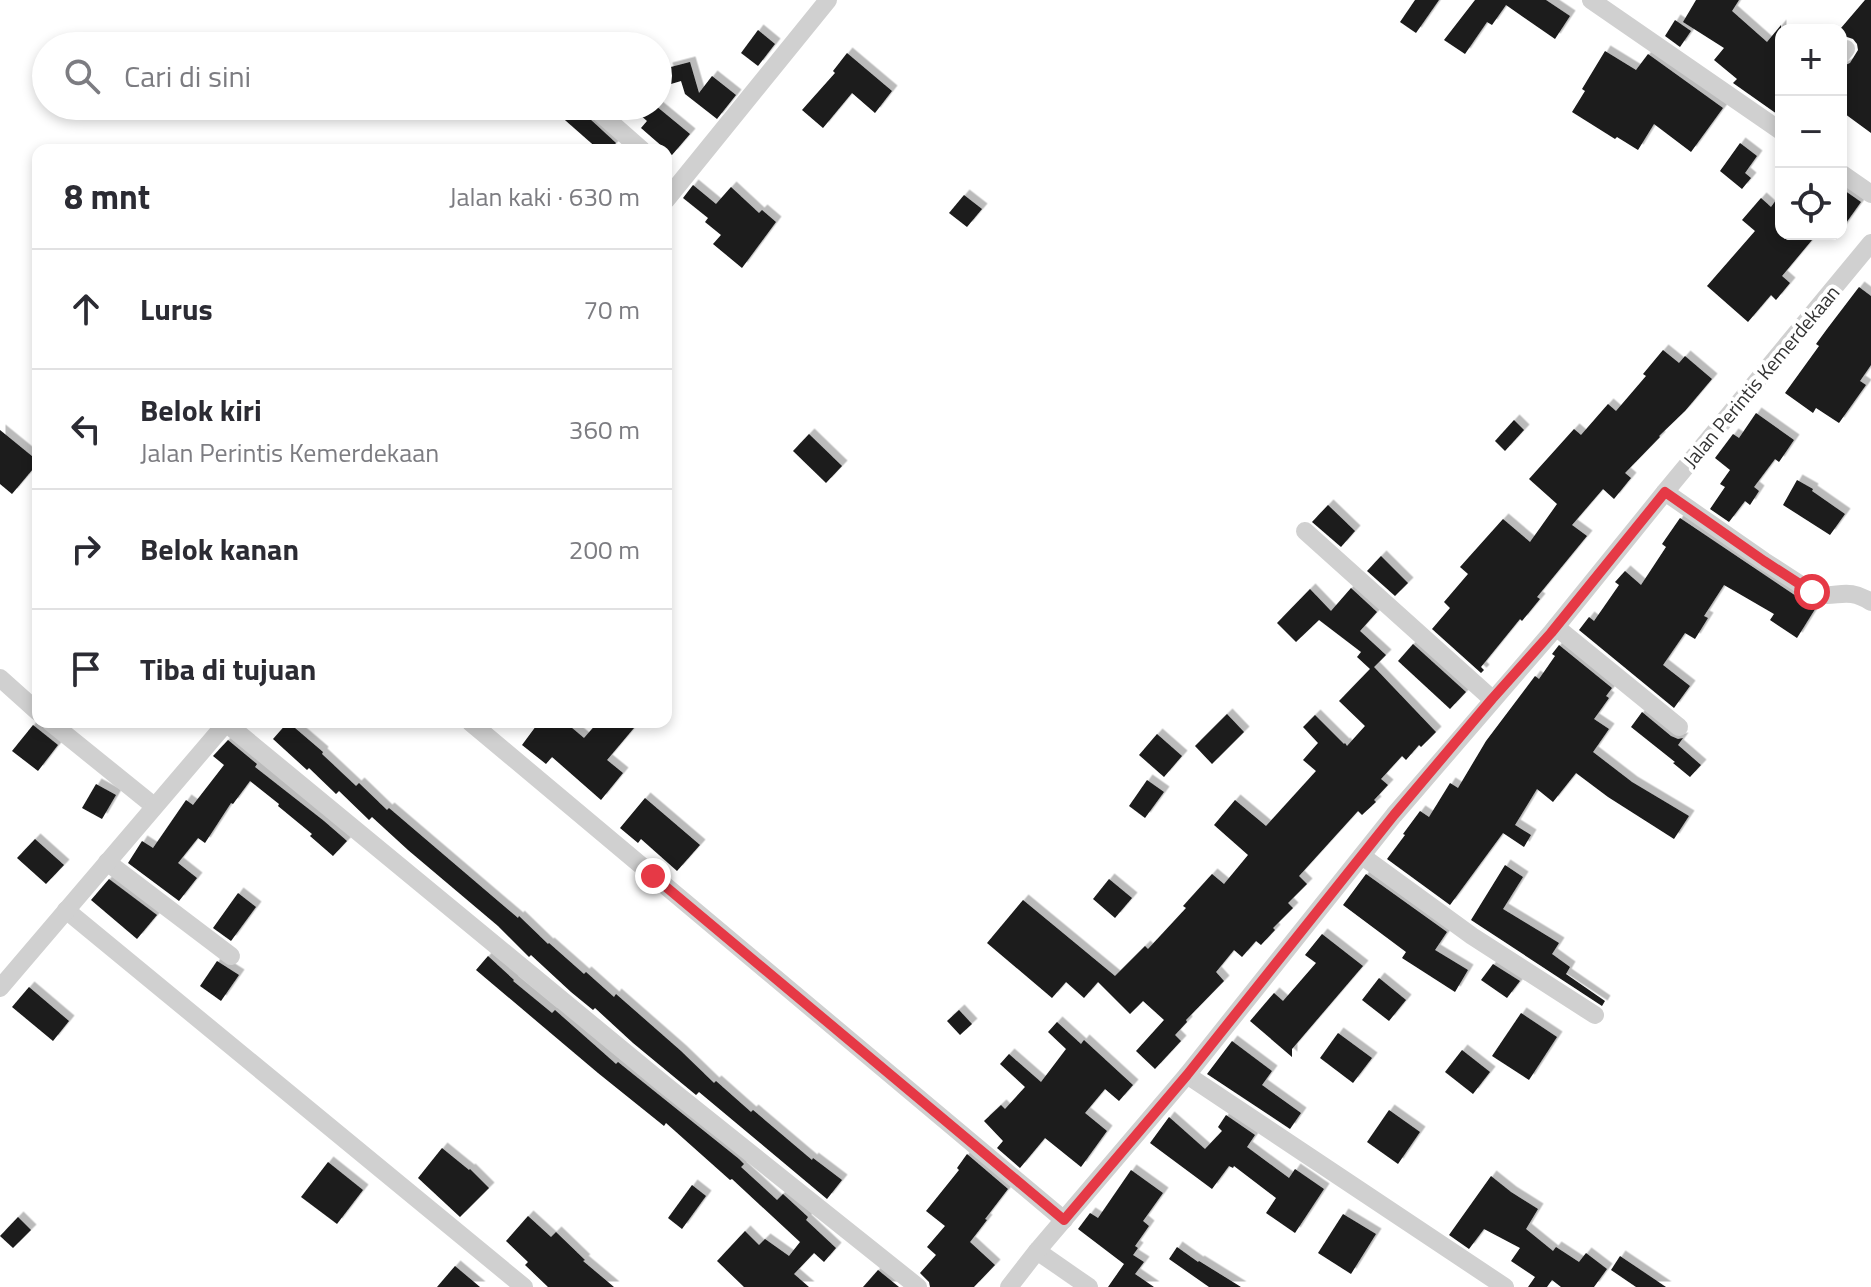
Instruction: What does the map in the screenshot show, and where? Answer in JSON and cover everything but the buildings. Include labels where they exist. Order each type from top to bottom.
[{"type":"street","points":[[673,177],[828,0]]},
{"type":"street","points":[[1591,0],[1775,125]]},
{"type":"street","points":[[608,120],[635,144]]},
{"type":"street","points":[[1847,177],[1871,194]]},
{"type":"street","name":"Jalan Perintis Kemerdekaan","points":[[1009,1287],[1871,243]]},
{"type":"street","points":[[1665,492],[1812,592],[1820,595],[1856,594],[1871,602]]},
{"type":"street","points":[[1305,531],[1492,699]]},
{"type":"street","points":[[1556,627],[1679,727]]},
{"type":"street","points":[[0,678],[32,707]]},
{"type":"street","points":[[57,728],[154,806]]},
{"type":"street","points":[[0,988],[222,728]]},
{"type":"street","points":[[232,728],[665,1085],[918,1287]]},
{"type":"street","points":[[477,728],[1064,1220]]},
{"type":"street","points":[[1362,856],[1472,936],[1595,1015]]},
{"type":"street","points":[[107,862],[231,956]]},
{"type":"street","points":[[66,910],[524,1287]]},
{"type":"street","points":[[1187,1075],[1505,1287]]},
{"type":"street","points":[[1037,1251],[1089,1287]]},
{"type":"route","points":[[653,876],[1064,1220],[1187,1075],[1394,815],[1551,633],[1665,492],[1812,592]]}]
